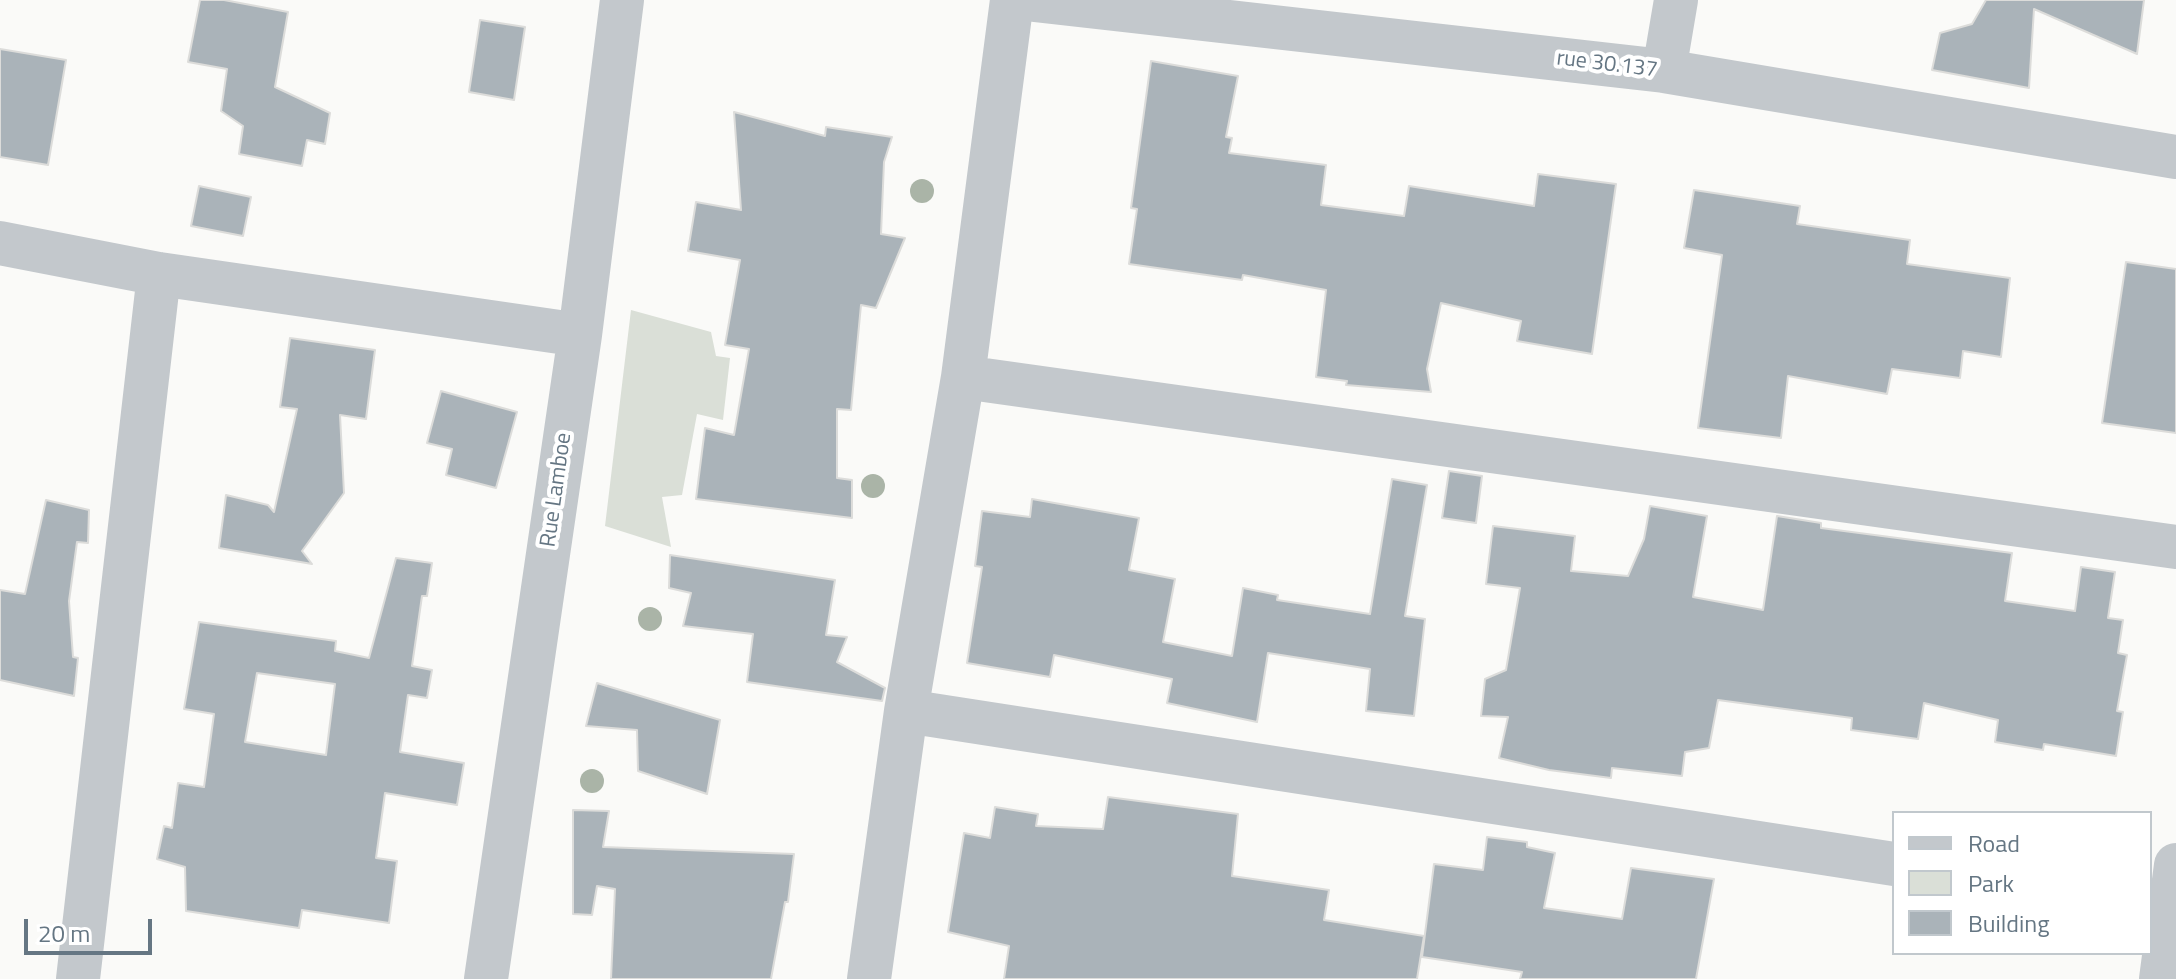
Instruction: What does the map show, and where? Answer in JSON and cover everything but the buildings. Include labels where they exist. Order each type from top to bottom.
[{"type":"street","name":"Rue Lamboe","points":[[486,979],[580,335],[622,0]]},
{"type":"street","points":[[869,979],[906,711],[963,377],[1012,0]]},
{"type":"street","name":"rue 30.137","points":[[1034,0],[1664,71],[2176,157]]},
{"type":"street","points":[[1664,71],[1676,0]]},
{"type":"street","points":[[0,243],[159,274],[580,335]]},
{"type":"street","points":[[78,979],[159,274]]},
{"type":"street","points":[[963,377],[2176,547]]},
{"type":"street","points":[[906,711],[1892,864]]},
{"type":"street","points":[[2161,979],[2166,891]]},
{"type":"green space","points":[[631,310],[711,332],[716,356],[730,358],[723,420],[697,414],[682,495],[662,497],[671,547],[605,526]]}]
